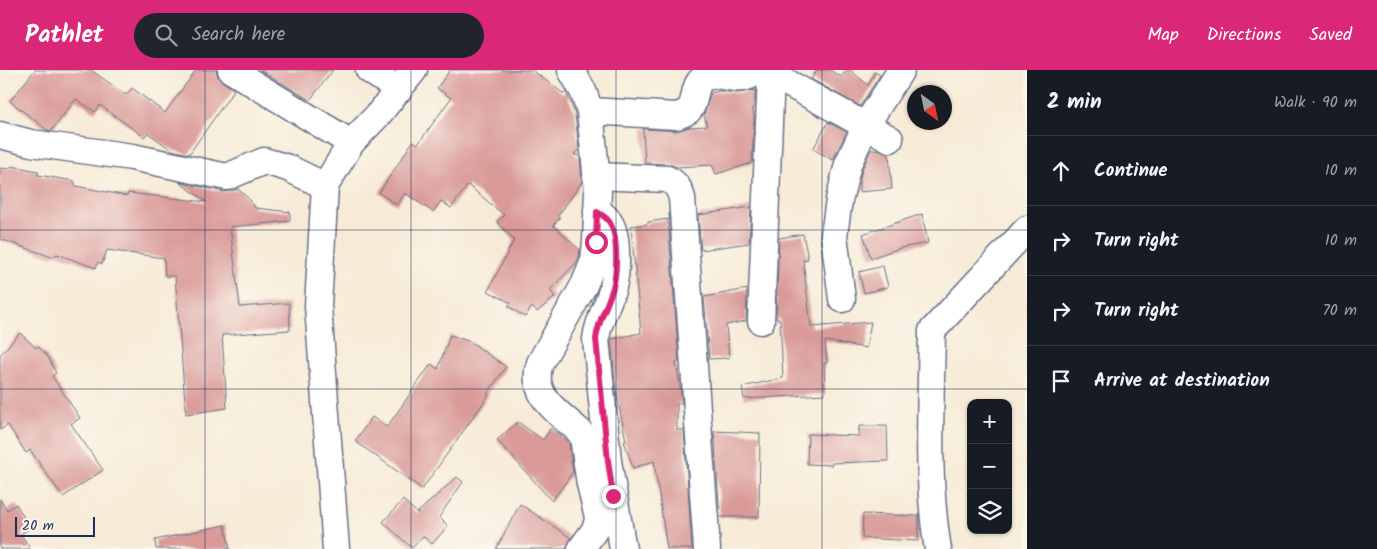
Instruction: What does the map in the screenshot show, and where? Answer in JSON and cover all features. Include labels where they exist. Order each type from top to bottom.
[{"type":"street","points":[[231,70],[351,143]]},
{"type":"street","points":[[336,549],[318,306],[325,186],[351,143],[407,80],[369,70]]},
{"type":"street","points":[[571,70],[583,91],[590,112],[596,176],[597,212],[594,261],[584,285],[540,363],[536,376],[538,387],[544,398],[583,437],[598,524],[581,549]]},
{"type":"street","points":[[842,299],[834,235],[839,200],[848,164],[866,125],[901,70]]},
{"type":"street","points":[[590,112],[677,116],[688,112],[693,104],[699,82],[706,77],[716,76],[737,79],[750,77],[765,71],[890,139]]},
{"type":"street","points":[[760,321],[765,71]]},
{"type":"street","points":[[0,135],[31,143],[132,157],[227,177],[264,161],[288,168],[325,186]]},
{"type":"street","points":[[596,176],[667,179],[674,182],[682,198],[707,549]]},
{"type":"street","points":[[597,212],[611,224],[615,235],[615,275],[613,286],[597,328],[596,339],[608,461],[623,549]]},
{"type":"street","points":[[938,549],[934,522],[930,435],[932,331],[1027,229]]},
{"type":"building","points":[[35,70],[91,70],[126,95],[132,88],[165,113],[196,70],[216,70],[218,78],[234,90],[189,154],[172,150],[148,133],[144,137],[100,105],[95,112],[76,99],[51,131],[47,130],[10,101]]},
{"type":"building","points":[[260,70],[333,70],[310,100]]},
{"type":"building","points":[[450,70],[532,70],[564,94],[566,92],[575,114],[579,150],[574,154],[580,157],[582,182],[558,216],[560,218],[553,225],[580,250],[579,257],[577,262],[550,290],[555,297],[537,312],[532,307],[525,317],[508,306],[511,303],[488,291],[514,240],[497,222],[504,215],[468,185],[451,208],[441,201],[433,212],[405,193],[397,205],[379,193],[413,141],[418,144],[451,98],[437,88]]},
{"type":"building","points":[[817,70],[830,70],[841,77],[847,70],[850,70],[868,85],[875,72],[880,75],[860,106],[811,79]]},
{"type":"building","points":[[755,90],[755,107],[752,108],[754,116],[752,163],[716,174],[712,165],[677,167],[668,164],[645,163],[643,129],[676,131],[690,127],[707,126],[704,115],[711,93],[719,91],[738,93]]},
{"type":"building","points":[[828,122],[846,132],[833,160],[813,149]]},
{"type":"building","points":[[878,149],[889,154],[892,189],[859,192],[862,169],[871,150]]},
{"type":"building","points":[[12,166],[38,171],[38,175],[74,181],[76,186],[127,196],[128,193],[207,202],[179,182],[224,192],[238,189],[250,200],[255,208],[290,212],[290,221],[230,227],[240,307],[289,303],[290,330],[222,335],[227,408],[186,414],[175,276],[165,276],[164,258],[107,250],[102,264],[98,262],[96,268],[57,254],[52,257],[0,239],[0,168],[8,169]]},
{"type":"building","points":[[751,207],[749,243],[701,250],[698,215]]},
{"type":"building","points":[[922,214],[928,243],[900,248],[871,258],[863,234]]},
{"type":"building","points":[[668,219],[679,362],[676,362],[682,403],[677,403],[677,430],[684,430],[692,549],[667,549],[654,461],[633,468],[624,441],[626,441],[616,391],[611,339],[641,333],[631,226]]},
{"type":"building","points":[[803,234],[808,259],[803,260],[811,327],[871,322],[866,348],[825,341],[827,363],[824,363],[825,394],[744,399],[742,387],[783,378],[780,319],[777,319],[776,316],[779,238]]},
{"type":"building","points":[[883,266],[888,287],[864,293],[859,272]]},
{"type":"building","points":[[747,289],[746,321],[726,325],[729,358],[709,359],[704,297]]},
{"type":"building","points":[[20,333],[36,348],[38,346],[48,357],[56,373],[52,376],[80,418],[71,424],[103,470],[63,497],[30,450],[26,453],[8,425],[0,430],[0,355]]},
{"type":"building","points":[[450,335],[471,342],[506,367],[487,394],[489,395],[422,489],[355,441],[372,417],[387,427],[431,364],[438,369]]},
{"type":"building","points":[[518,422],[543,440],[551,428],[569,443],[573,472],[552,501],[497,440]]},
{"type":"building","points":[[859,426],[887,426],[888,461],[832,463],[832,465],[807,464],[808,434],[859,436]]},
{"type":"building","points":[[714,431],[760,433],[759,517],[720,517]]},
{"type":"building","points":[[457,477],[463,482],[439,517],[448,526],[432,544],[423,536],[412,548],[383,522],[403,500],[417,513]]},
{"type":"building","points":[[0,499],[7,510],[16,504],[30,528],[21,534],[30,549],[0,549]]},
{"type":"building","points":[[520,504],[571,538],[566,549],[496,549]]},
{"type":"building","points":[[863,514],[919,516],[918,541],[862,538]]},
{"type":"building","points":[[225,525],[230,549],[156,549],[155,540]]},
{"type":"route","points":[[596,242],[597,212],[611,224],[615,235],[615,275],[613,286],[600,318],[596,339],[613,496]]}]
